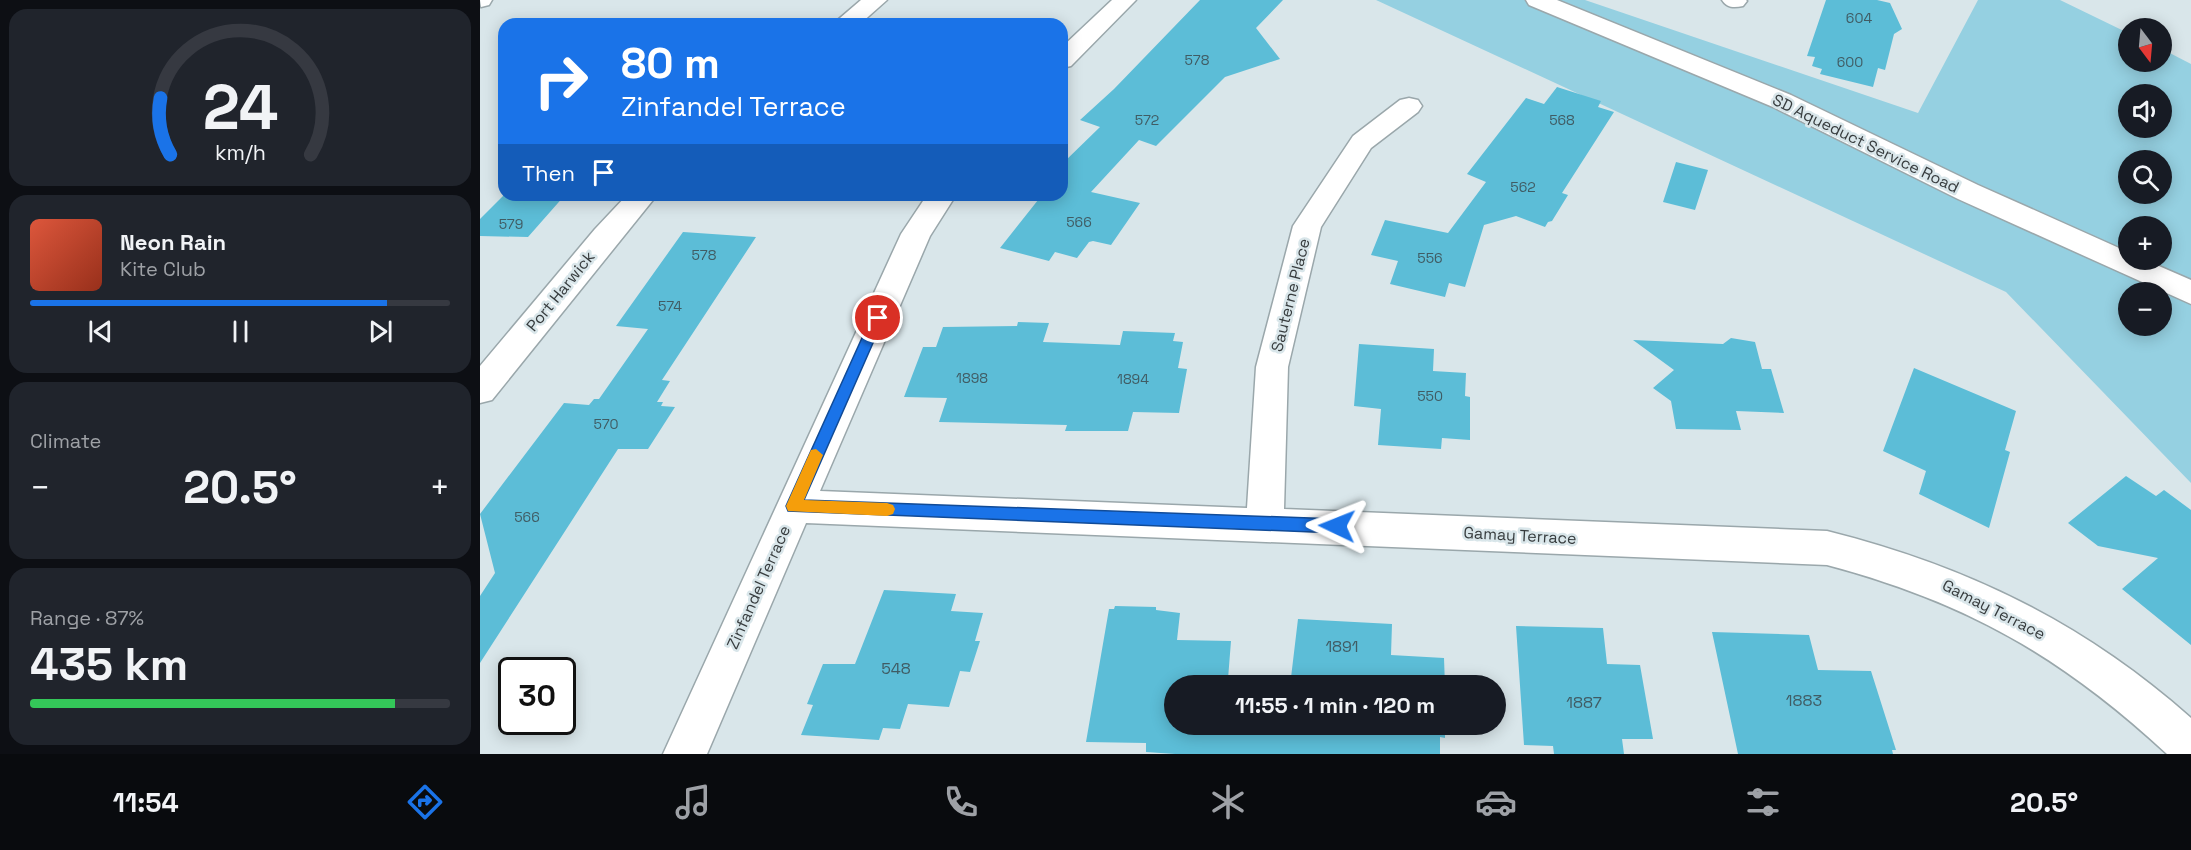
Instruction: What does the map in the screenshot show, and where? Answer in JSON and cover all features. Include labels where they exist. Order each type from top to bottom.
[{"type":"street","points":[[853,18],[876,0]]},
{"type":"street","points":[[1068,55],[1125,0]]},
{"type":"street","name":"SD Aqueduct Service Road","points":[[1537,0],[1782,101],[1968,192],[2191,293]]},
{"type":"street","name":"Sauterne Place","points":[[1264,523],[1272,367],[1307,226],[1362,142],[1409,106]]},
{"type":"street","name":"Port Harwick","points":[[480,390],[593,251],[638,201]]},
{"type":"street","name":"Zinfandel Terrace","points":[[684,754],[916,234],[938,201]]},
{"type":"street","name":"Gamay Terrace","points":[[793,506],[1264,523],[1827,548],[1877,559],[1978,597],[2031,624],[2083,658],[2140,700],[2191,747]]},
{"type":"shaded area","points":[[1376,0],[1585,0],[1918,113],[1978,0],[2060,0],[2118,28],[2118,72],[2172,72],[2172,54],[2191,64],[2191,483],[2006,292]]},
{"type":"building","points":[[1200,0],[1283,0],[1256,28],[1280,59],[1225,77],[1156,146],[1139,140],[1091,192],[1140,203],[1111,245],[1089,242],[1077,258],[1055,252],[1049,261],[1000,248],[1037,201],[1068,201],[1068,158],[1100,127],[1080,120],[1114,89]]},
{"type":"building","points":[[1826,0],[1877,0],[1890,3],[1902,29],[1894,34],[1885,70],[1878,68],[1873,87],[1820,74],[1822,69],[1812,66],[1815,57],[1807,56]]},
{"type":"building","points":[[1557,87],[1601,101],[1598,107],[1614,112],[1562,193],[1568,195],[1552,221],[1548,222],[1545,227],[1516,216],[1484,225],[1465,287],[1449,283],[1445,297],[1390,284],[1398,261],[1371,255],[1385,220],[1448,233],[1486,182],[1467,174],[1526,98],[1544,104]]},
{"type":"building","points":[[1676,162],[1708,170],[1695,210],[1663,202]]},
{"type":"building","points":[[498,201],[560,201],[528,237],[480,236],[480,219]]},
{"type":"building","points":[[683,232],[756,237],[662,380],[670,381],[657,402],[663,402],[661,406],[675,407],[648,449],[618,449],[480,663],[480,596],[495,573],[480,514],[564,403],[589,405],[594,399],[599,399],[648,329],[616,326]]},
{"type":"building","points":[[1018,322],[1049,323],[1043,342],[1120,345],[1123,331],[1175,333],[1173,341],[1183,342],[1178,368],[1187,369],[1179,413],[1133,412],[1128,431],[1065,431],[1067,425],[939,422],[947,398],[904,397],[923,347],[936,347],[943,327],[1017,326]]},
{"type":"building","points":[[1731,338],[1755,342],[1762,369],[1771,369],[1784,413],[1736,411],[1741,430],[1676,429],[1671,401],[1653,388],[1674,370],[1633,340],[1723,344]]},
{"type":"building","points":[[1359,344],[1434,349],[1433,371],[1466,373],[1465,396],[1470,397],[1470,440],[1442,438],[1441,449],[1378,445],[1381,409],[1354,406]]},
{"type":"building","points":[[1914,368],[2016,411],[2005,450],[2010,452],[1989,528],[1919,494],[1926,471],[1883,451]]},
{"type":"building","points":[[2126,476],[2156,496],[2164,490],[2191,510],[2191,645],[2122,589],[2158,558],[2098,546],[2068,523]]},
{"type":"building","points":[[884,590],[956,594],[951,611],[983,613],[975,641],[980,641],[970,672],[960,671],[949,707],[908,704],[900,729],[883,728],[879,740],[801,735],[813,705],[807,704],[823,664],[855,664]]},
{"type":"building","points":[[1115,606],[1156,607],[1156,610],[1180,613],[1177,640],[1231,641],[1228,675],[1164,675],[1164,735],[1445,735],[1445,738],[1440,737],[1440,754],[1175,754],[1146,752],[1146,743],[1086,742],[1109,609],[1114,609]]},
{"type":"building","points":[[1298,619],[1392,624],[1391,655],[1444,658],[1445,675],[1291,675]]},
{"type":"building","points":[[1516,626],[1603,628],[1607,664],[1640,665],[1653,739],[1622,739],[1624,754],[1554,754],[1553,746],[1524,745]]},
{"type":"building","points":[[1712,632],[1809,635],[1818,670],[1871,671],[1896,750],[1892,750],[1893,754],[1738,754]]},
{"type":"slow traffic","points":[[816,455],[793,506],[887,509]]},
{"type":"route","points":[[878,318],[793,506],[1337,526]]}]
